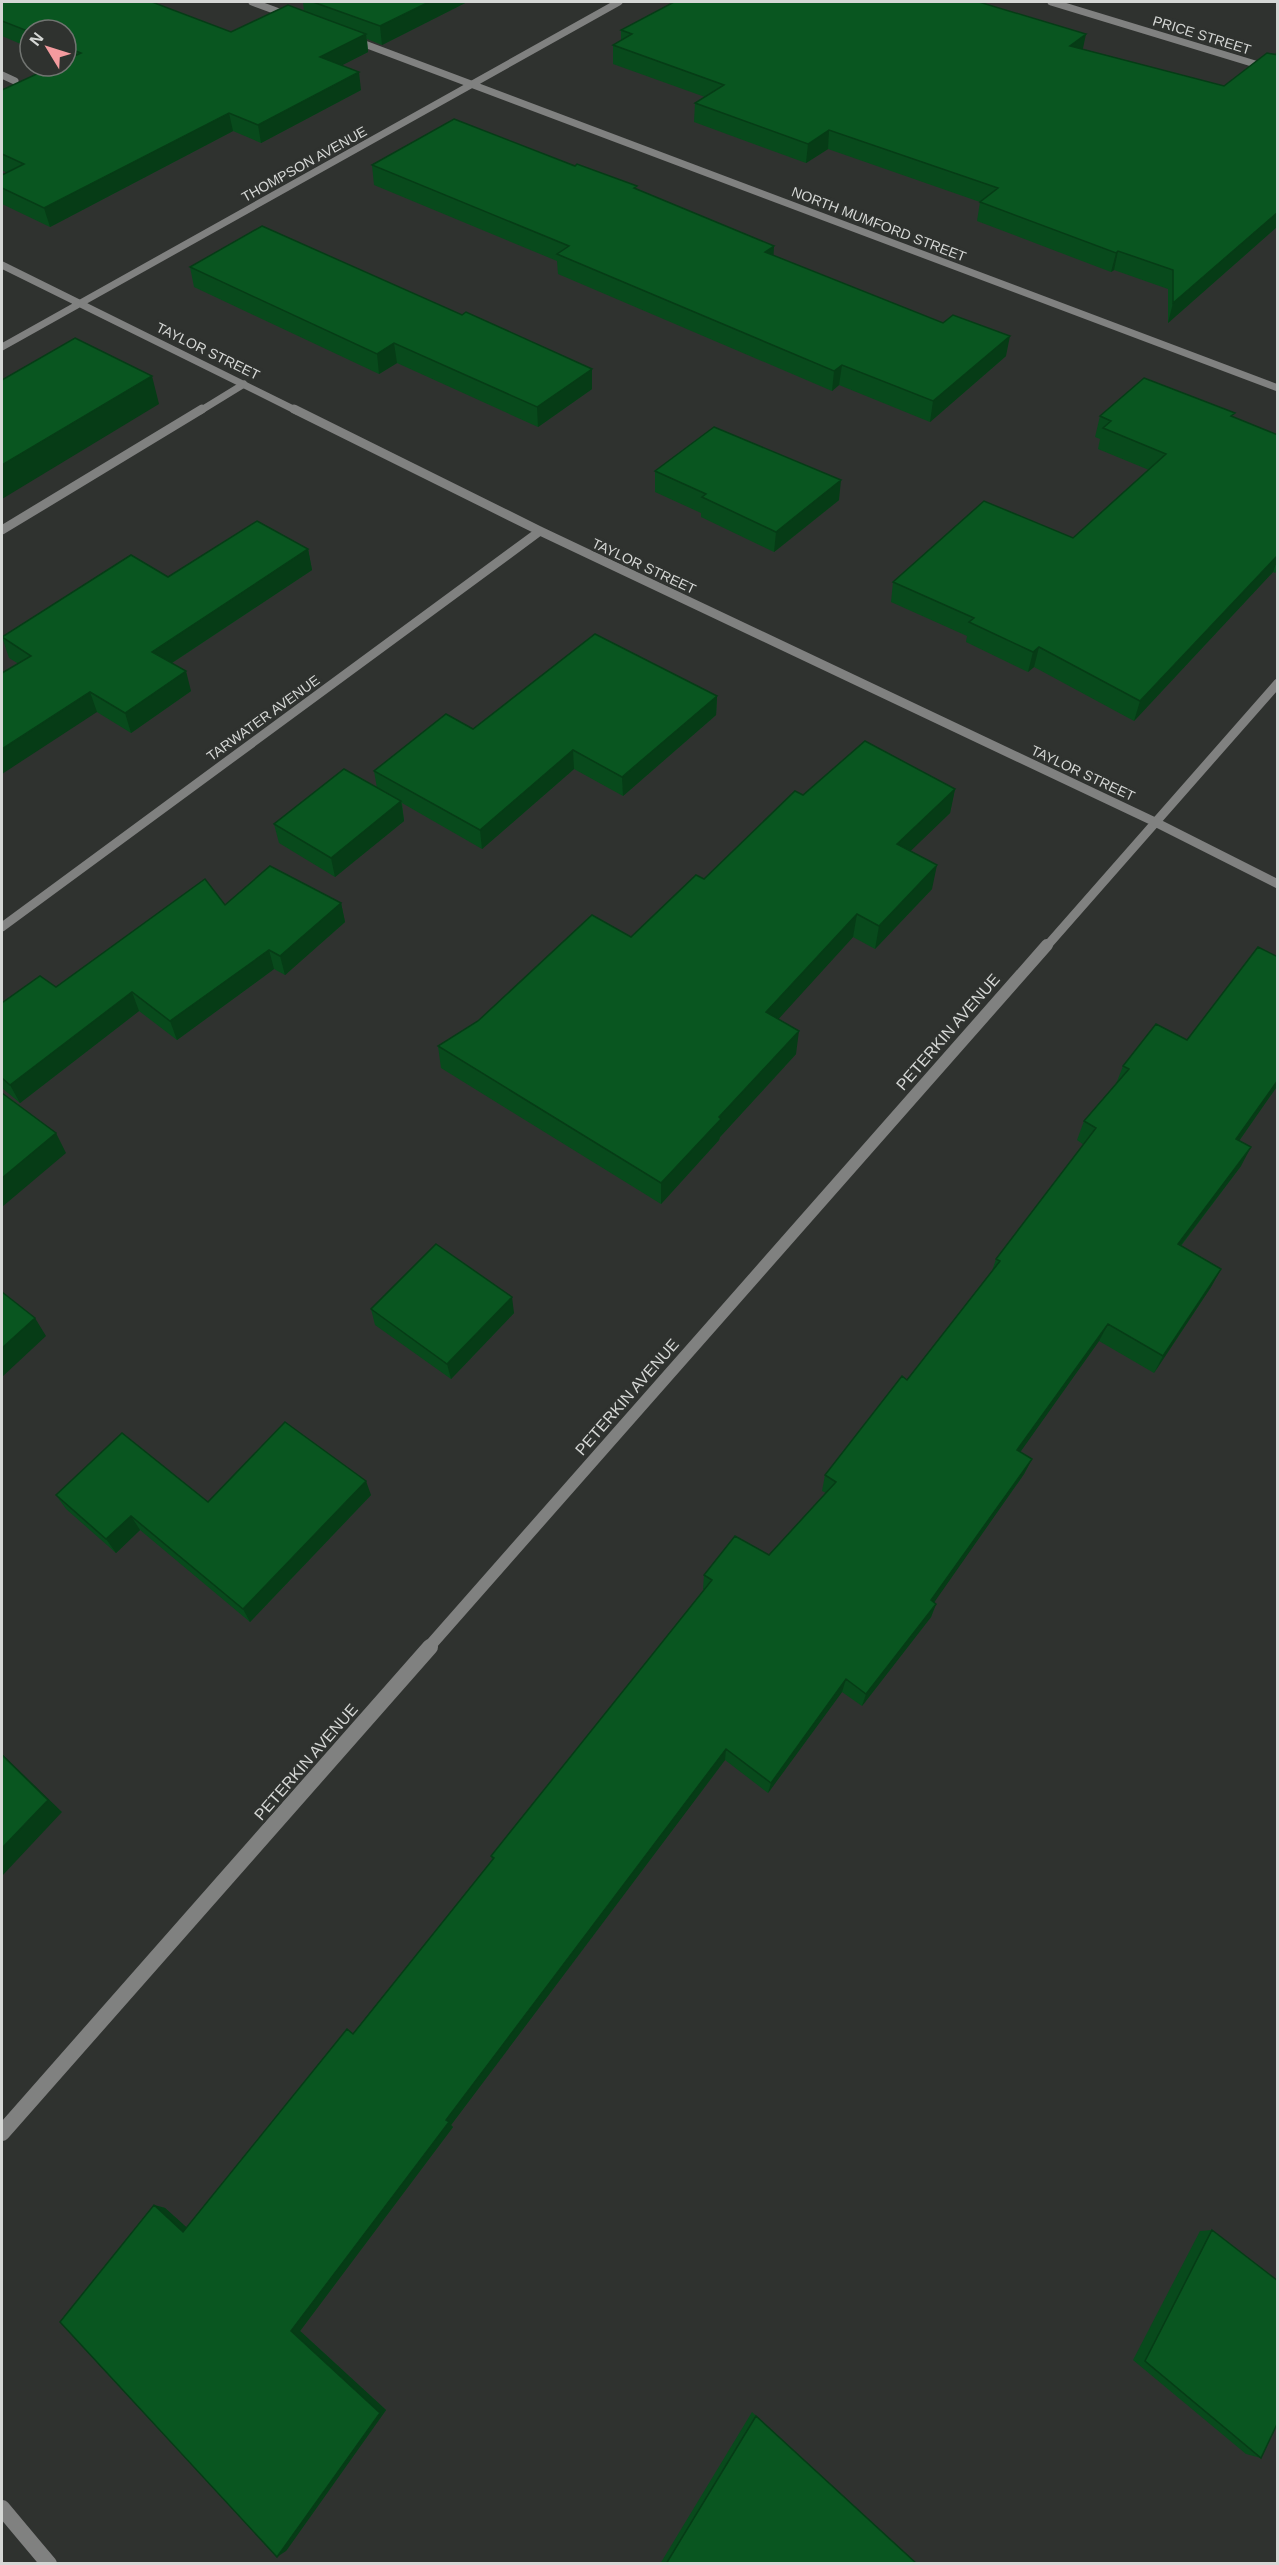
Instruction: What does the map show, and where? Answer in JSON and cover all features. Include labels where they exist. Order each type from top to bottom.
[{"type":"street","points":[[252,2],[296,18]]},
{"type":"street","name":"THOMPSON AVENUE","points":[[2,347],[619,2]]},
{"type":"street","name":"PRICE STREET","points":[[1052,2],[1278,71]]},
{"type":"street","name":"NORTH MUMFORD STREET","points":[[351,39],[1278,388]]},
{"type":"street","points":[[2,75],[15,81]]},
{"type":"street","name":"TAYLOR STREET","points":[[2,265],[540,531],[1155,822],[1278,884]]},
{"type":"street","points":[[2,530],[244,384]]},
{"type":"street","name":"TARWATER AVENUE","points":[[2,927],[540,531]]},
{"type":"street","name":"PETERKIN AVENUE","points":[[2,2133],[1278,683]]},
{"type":"street","points":[[2,2508],[49,2564]]},
{"type":"building","points":[[2,2],[152,2],[231,32],[288,5],[366,34],[320,57],[359,72],[258,125],[229,113],[44,208],[2,188],[2,175],[24,164],[2,154],[2,90],[28,78],[78,78],[78,54],[81,53],[78,52],[78,18],[18,18],[18,27],[2,21]]},
{"type":"building","points":[[313,2],[429,2],[380,26]]},
{"type":"building","points":[[674,2],[979,2],[1086,34],[1070,46],[1224,86],[1267,53],[1278,55],[1278,212],[1173,303],[1173,270],[1118,251],[1116,253],[980,202],[998,188],[829,130],[808,144],[695,103],[724,85],[613,45],[632,34],[621,30]]},
{"type":"building","points":[[454,119],[575,166],[577,164],[637,186],[634,188],[774,246],[765,252],[943,323],[953,315],[1010,336],[933,401],[842,365],[834,371],[557,254],[569,246],[372,165]]},
{"type":"building","points":[[262,226],[462,315],[466,312],[592,369],[537,407],[394,343],[377,354],[190,267]]},
{"type":"building","points":[[75,338],[152,376],[2,465],[2,380]]},
{"type":"building","points":[[1144,378],[1235,413],[1231,416],[1278,435],[1278,555],[1140,701],[1039,647],[1033,652],[969,622],[974,618],[893,582],[984,501],[1073,538],[1166,454],[1103,428],[1111,421],[1100,416]]},
{"type":"building","points":[[714,427],[841,480],[776,532],[702,497],[706,494],[655,471]]},
{"type":"building","points":[[257,521],[308,549],[152,652],[186,671],[125,713],[90,692],[2,749],[2,673],[31,656],[2,637],[131,555],[168,577]]},
{"type":"building","points":[[595,634],[717,696],[622,777],[573,750],[480,830],[374,771],[446,714],[473,729]]},
{"type":"building","points":[[865,741],[955,789],[897,844],[937,865],[879,926],[857,914],[766,1012],[799,1031],[661,1183],[438,1046],[478,1021],[592,915],[631,937],[696,875],[704,879],[795,791],[803,795]]},
{"type":"building","points":[[344,769],[401,801],[331,858],[274,824]]},
{"type":"building","points":[[270,866],[341,903],[280,956],[269,950],[170,1021],[132,992],[10,1085],[2,1078],[2,1003],[40,976],[56,987],[205,879],[225,905]]},
{"type":"building","points":[[1258,947],[1278,957],[1278,1080],[1236,1139],[1251,1147],[1178,1244],[1221,1269],[1163,1356],[1108,1324],[1017,1450],[1032,1459],[931,1600],[936,1604],[866,1694],[846,1679],[771,1783],[726,1749],[446,2120],[449,2122],[291,2331],[380,2413],[277,2557],[60,2322],[154,2205],[183,2232],[347,2029],[353,2034],[494,1858],[491,1856],[712,1580],[704,1575],[735,1536],[769,1555],[836,1482],[825,1475],[902,1376],[907,1380],[1000,1261],[996,1259],[1096,1128],[1084,1121],[1129,1069],[1123,1066],[1156,1024],[1187,1040]]},
{"type":"building","points":[[2,1093],[56,1133],[2,1178]]},
{"type":"building","points":[[436,1244],[512,1297],[447,1364],[371,1309]]},
{"type":"building","points":[[2,1292],[35,1318],[2,1348]]},
{"type":"building","points":[[285,1422],[366,1481],[243,1609],[131,1516],[106,1539],[56,1495],[122,1433],[208,1502]]},
{"type":"building","points":[[2,1755],[48,1800],[2,1848]]},
{"type":"building","points":[[1212,2230],[1278,2281],[1278,2422],[1261,2458],[1145,2361]]},
{"type":"building","points":[[756,2416],[917,2564],[666,2564]]}]
